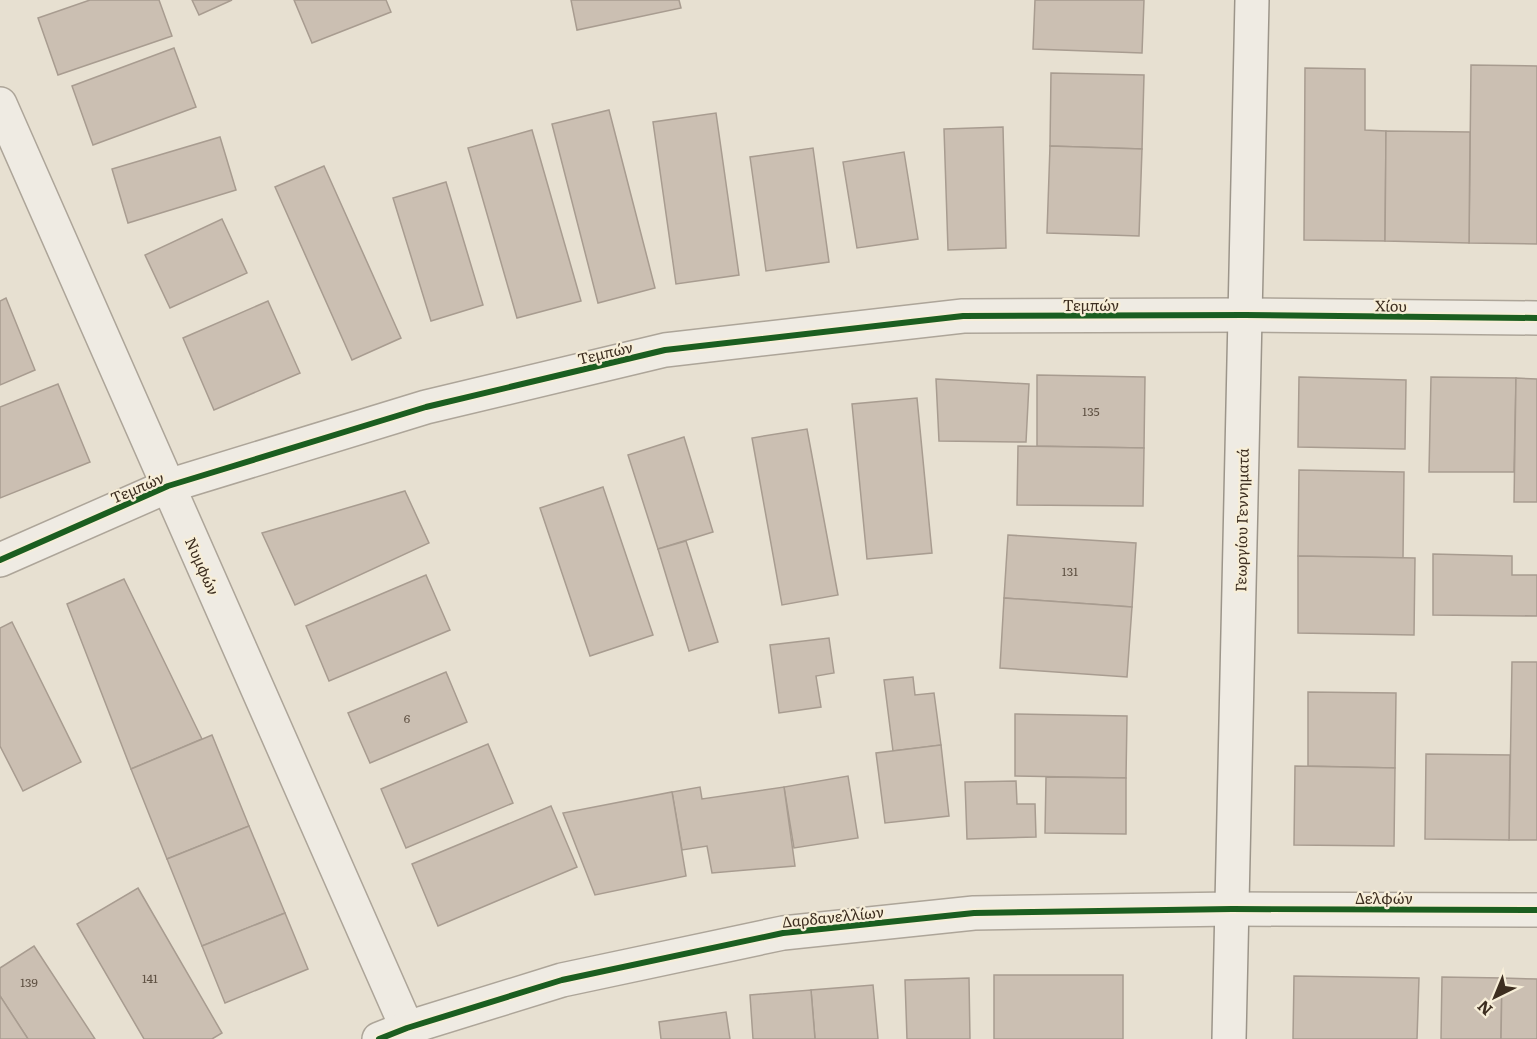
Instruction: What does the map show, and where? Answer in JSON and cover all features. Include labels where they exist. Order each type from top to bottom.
[{"type":"street","name":"Γεωργίου Γεννηματά","points":[[1229,1039],[1252,0]]},
{"type":"street","name":"Νυμφών","points":[[0,104],[168,486],[393,1033]]},
{"type":"street","name":"Χίου","points":[[1245,315],[1537,318]]},
{"type":"street","name":"Τεμπών","points":[[0,560],[168,486],[426,407],[665,350],[963,316],[1245,315]]},
{"type":"street","name":"Δελφών","points":[[1232,909],[1537,910]]},
{"type":"street","name":"Δαρδανελλίων","points":[[393,1033],[562,980],[783,933],[974,913],[1232,909]]},
{"type":"building","points":[[90,0],[159,0],[172,36],[58,75],[38,18]]},
{"type":"building","points":[[192,0],[232,0],[199,15]]},
{"type":"building","points":[[294,0],[386,0],[391,12],[312,43]]},
{"type":"building","points":[[571,0],[679,0],[681,8],[577,30]]},
{"type":"building","points":[[1035,0],[1144,0],[1142,53],[1033,49]]},
{"type":"building","points":[[174,48],[196,107],[93,145],[72,86]]},
{"type":"building","points":[[1471,65],[1537,66],[1537,244],[1469,243]]},
{"type":"building","points":[[1305,68],[1365,69],[1365,130],[1386,131],[1385,241],[1304,240]]},
{"type":"building","points":[[1051,73],[1144,75],[1142,149],[1050,146]]},
{"type":"building","points":[[609,110],[655,288],[598,303],[552,124]]},
{"type":"building","points":[[716,113],[739,275],[676,284],[653,122]]},
{"type":"building","points":[[1003,127],[1006,248],[948,250],[944,129]]},
{"type":"building","points":[[532,130],[581,301],[517,318],[468,148]]},
{"type":"building","points":[[1386,131],[1470,132],[1469,243],[1385,241]]},
{"type":"building","points":[[220,137],[236,190],[128,223],[112,169]]},
{"type":"building","points":[[1050,146],[1142,149],[1139,236],[1047,233]]},
{"type":"building","points":[[813,148],[829,262],[766,271],[750,157]]},
{"type":"building","points":[[904,152],[918,239],[857,248],[843,162]]},
{"type":"building","points":[[324,166],[401,338],[352,360],[275,187]]},
{"type":"building","points":[[446,182],[483,305],[431,321],[393,198]]},
{"type":"building","points":[[222,219],[247,273],[170,308],[145,255]]},
{"type":"building","points":[[6,298],[35,370],[0,385],[0,301]]},
{"type":"building","points":[[268,301],[300,373],[214,410],[183,338]]},
{"type":"building","points":[[1037,375],[1145,377],[1144,448],[1037,446]]},
{"type":"building","points":[[1299,377],[1406,380],[1405,449],[1298,447]]},
{"type":"building","points":[[1431,377],[1516,378],[1514,472],[1429,472]]},
{"type":"building","points":[[1516,378],[1537,379],[1537,502],[1514,502]]},
{"type":"building","points":[[936,379],[1029,384],[1026,442],[939,441]]},
{"type":"building","points":[[58,384],[90,462],[0,498],[0,407]]},
{"type":"building","points":[[917,398],[932,553],[867,559],[852,404]]},
{"type":"building","points":[[807,429],[838,595],[782,605],[752,438]]},
{"type":"building","points":[[684,437],[713,532],[658,549],[628,455]]},
{"type":"building","points":[[1018,446],[1144,448],[1143,506],[1017,505]]},
{"type":"building","points":[[1299,470],[1404,472],[1403,558],[1298,556]]},
{"type":"building","points":[[603,487],[653,635],[590,656],[540,508]]},
{"type":"building","points":[[405,491],[429,543],[295,605],[262,533]]},
{"type":"building","points":[[1008,535],[1136,543],[1132,607],[1004,598]]},
{"type":"building","points":[[686,541],[718,642],[689,651],[658,549]]},
{"type":"building","points":[[1433,554],[1512,556],[1512,575],[1537,575],[1537,616],[1433,615]]},
{"type":"building","points":[[1298,556],[1415,558],[1414,635],[1298,633]]},
{"type":"building","points":[[426,575],[450,630],[329,681],[306,626]]},
{"type":"building","points":[[124,579],[202,739],[131,769],[67,604]]},
{"type":"building","points":[[1004,598],[1132,607],[1127,677],[1000,668]]},
{"type":"building","points":[[12,622],[81,762],[23,791],[0,746],[0,628]]},
{"type":"building","points":[[829,638],[834,673],[816,676],[821,707],[779,713],[770,645]]},
{"type":"building","points":[[1512,662],[1537,662],[1537,840],[1509,840]]},
{"type":"building","points":[[446,672],[467,722],[370,763],[348,713]]},
{"type":"building","points":[[913,677],[915,695],[934,693],[941,745],[893,751],[884,680]]},
{"type":"building","points":[[1308,692],[1396,693],[1395,768],[1308,766]]},
{"type":"building","points":[[1015,714],[1127,716],[1126,778],[1015,776]]},
{"type":"building","points":[[212,735],[249,826],[167,859],[131,769]]},
{"type":"building","points":[[488,744],[513,803],[406,848],[381,789]]},
{"type":"building","points":[[941,745],[949,816],[885,823],[876,753]]},
{"type":"building","points":[[1426,754],[1510,755],[1509,840],[1425,839]]},
{"type":"building","points":[[1295,766],[1395,768],[1394,846],[1294,845]]},
{"type":"building","points":[[848,776],[858,838],[794,848],[784,787]]},
{"type":"building","points":[[1046,777],[1126,778],[1126,834],[1045,833]]},
{"type":"building","points":[[1016,781],[1017,804],[1035,804],[1036,837],[967,839],[965,782]]},
{"type":"building","points":[[700,787],[702,799],[784,787],[795,866],[712,873],[707,846],[682,850],[672,792]]},
{"type":"building","points":[[672,792],[686,876],[595,895],[563,813]]},
{"type":"building","points":[[551,806],[577,867],[438,926],[412,864]]},
{"type":"building","points":[[249,826],[285,913],[202,946],[167,859]]},
{"type":"building","points":[[138,888],[222,1033],[212,1039],[144,1039],[77,924]]},
{"type":"building","points":[[285,913],[308,969],[225,1003],[202,946]]},
{"type":"building","points":[[34,946],[95,1039],[28,1039],[0,996],[0,968]]},
{"type":"building","points":[[994,975],[1123,975],[1123,1039],[994,1039]]},
{"type":"building","points":[[1294,976],[1419,978],[1417,1039],[1293,1039]]},
{"type":"building","points":[[1442,977],[1502,978],[1501,1039],[1441,1039]]},
{"type":"building","points":[[969,978],[970,1039],[907,1039],[905,980]]},
{"type":"building","points":[[1502,978],[1537,979],[1537,1039],[1501,1039]]},
{"type":"building","points":[[873,985],[878,1039],[815,1039],[811,990]]},
{"type":"building","points":[[811,990],[815,1039],[753,1039],[750,995]]},
{"type":"building","points":[[0,996],[28,1039],[0,1039]]},
{"type":"building","points":[[726,1012],[730,1039],[661,1039],[659,1022]]},
{"type":"cycle path","points":[[0,560],[168,486],[426,407],[665,350],[963,316],[1245,315],[1537,318]]},
{"type":"cycle path","points":[[379,1039],[407,1028],[562,980],[783,933],[974,913],[1232,909],[1537,910]]}]
